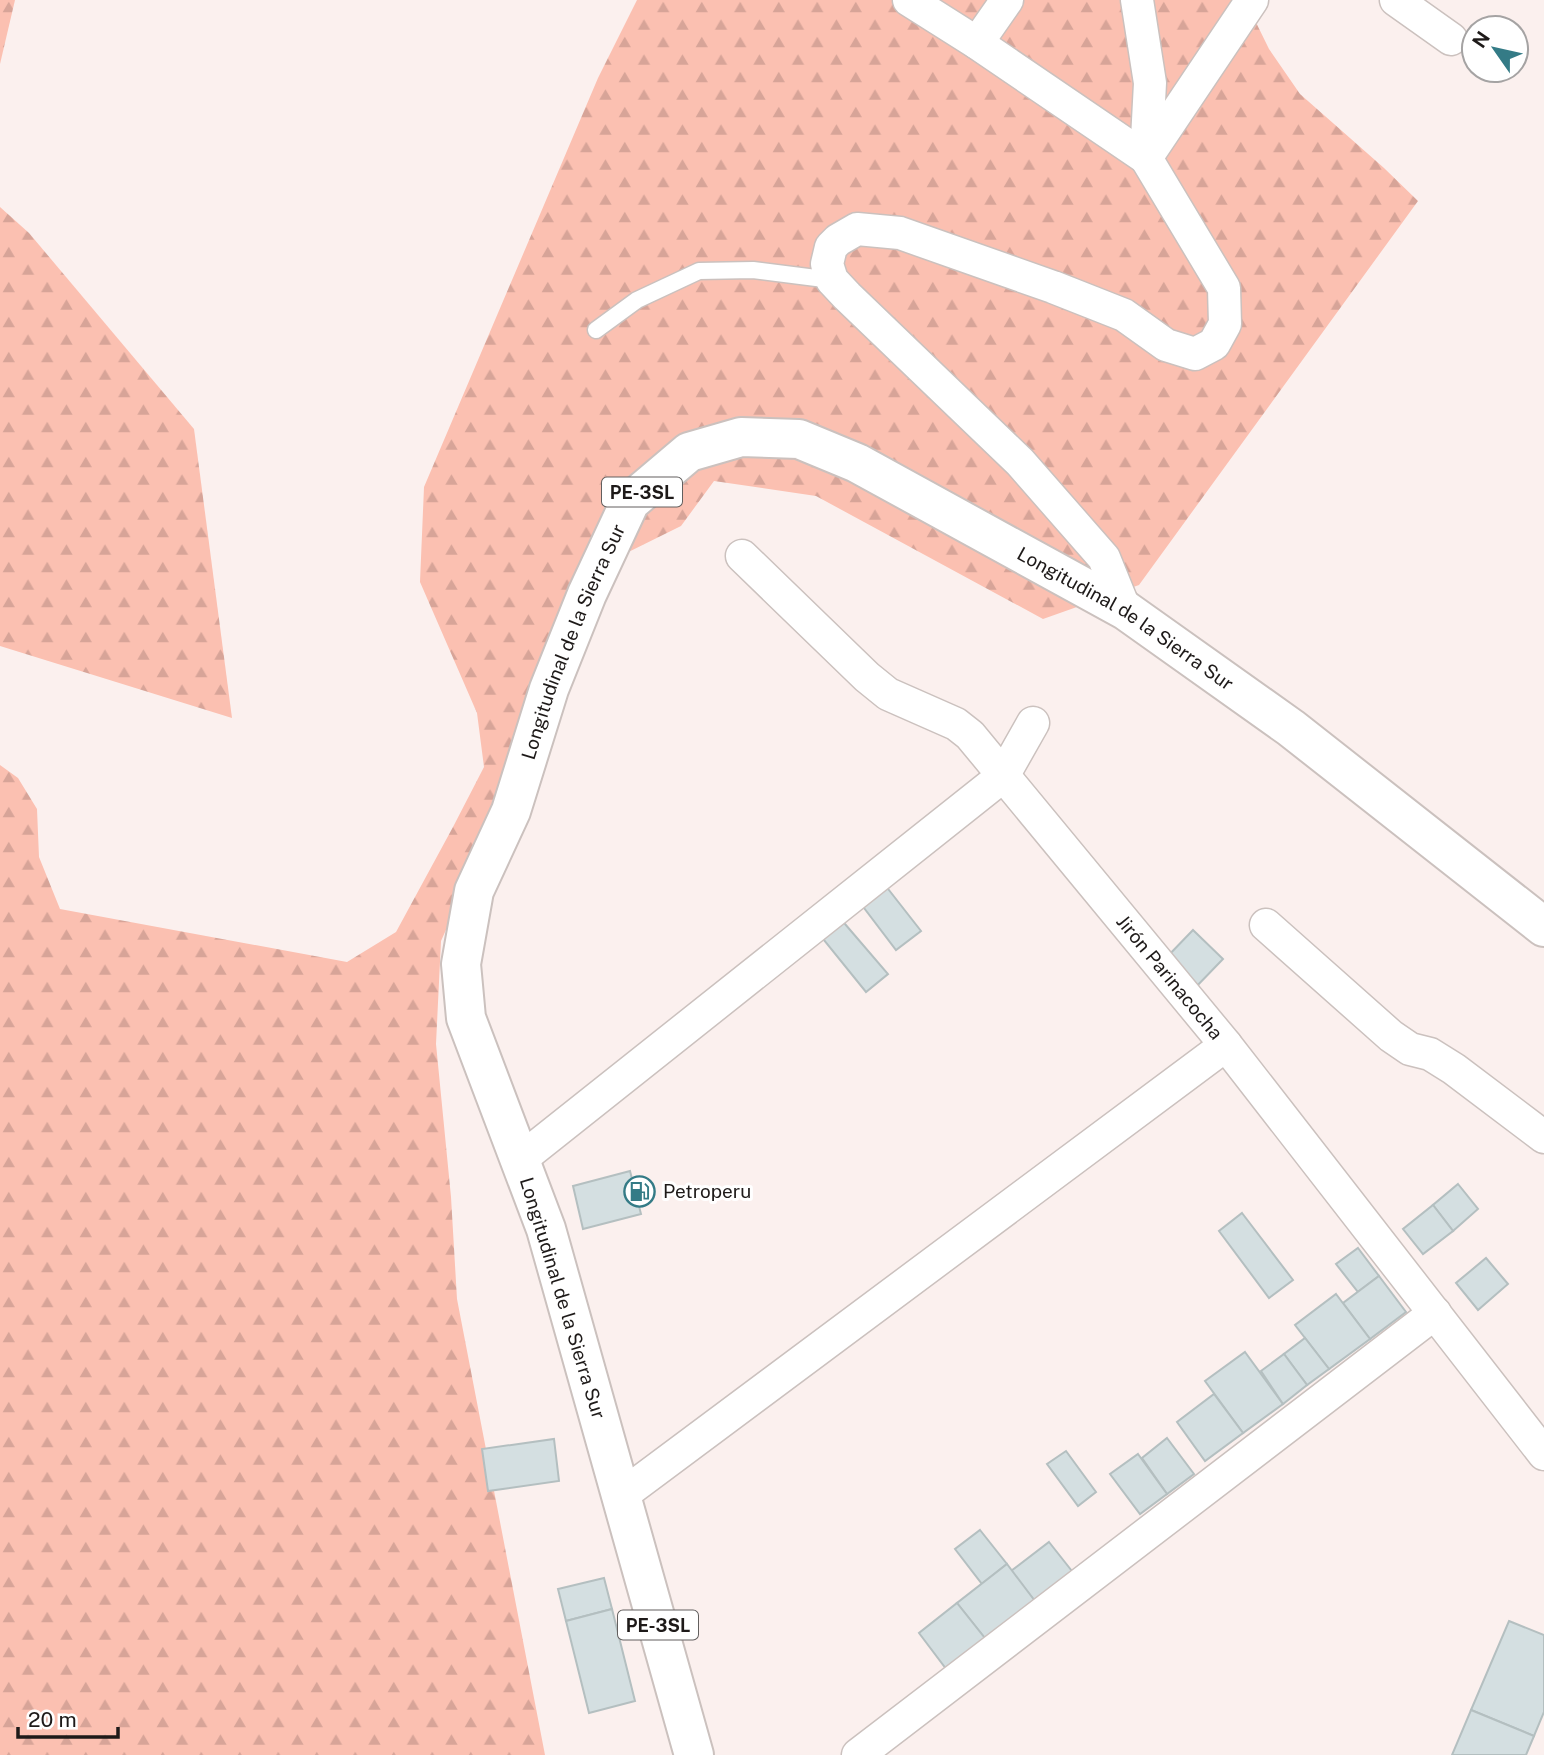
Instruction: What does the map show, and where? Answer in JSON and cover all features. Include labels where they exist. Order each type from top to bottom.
[{"type":"main road","name":"Longitudinal de la Sierra Sur","points":[[621,1496],[546,1229],[466,1018],[461,964],[474,891],[511,811],[549,689],[587,594],[630,502],[690,452],[741,437],[799,439],[857,463],[1125,610],[1291,728],[1544,927]]},
{"type":"main road","name":"PE-3SL","points":[[621,1496],[694,1755]]},
{"type":"street","points":[[909,0],[1146,158],[1224,288],[1225,324],[1213,344],[1195,354],[1166,345],[1124,315],[900,233],[857,229],[831,247],[827,264],[832,280],[1037,481],[1104,558],[1125,610]]},
{"type":"street","points":[[977,43],[1007,0]]},
{"type":"street","points":[[1137,0],[1150,83],[1146,158]]},
{"type":"street","points":[[1146,158],[1252,0]]},
{"type":"street","points":[[1396,0],[1451,40]]},
{"type":"street","name":"Jirón Parinacocha","points":[[742,556],[888,694],[956,724],[970,736],[1226,1045],[1544,1454]]},
{"type":"street","points":[[521,1159],[1003,776],[1033,723]]},
{"type":"street","points":[[1266,925],[1391,1036],[1410,1049],[1430,1054],[1454,1069],[1544,1137]]},
{"type":"street","points":[[621,1496],[1226,1045]]},
{"type":"street","points":[[858,1755],[1435,1313]]},
{"type":"lane","points":[[596,330],[637,300],[699,271],[753,270],[832,280]]},
{"type":"green space","points":[[0,0],[15,0],[0,64]]},
{"type":"green space","points":[[637,0],[1245,0],[1269,49],[1300,94],[1418,201],[1139,585],[1043,619],[816,496],[714,481],[681,526],[584,574],[487,838],[441,941],[436,1044],[451,1197],[457,1299],[545,1755],[0,1755],[0,765],[18,778],[37,809],[39,857],[60,909],[347,962],[396,932],[484,767],[477,713],[420,582],[424,487],[598,78]]},
{"type":"green space","points":[[0,207],[29,233],[194,429],[232,718],[0,646]]},
{"type":"building","points":[[885,885],[921,931],[896,950],[861,904]]},
{"type":"building","points":[[839,917],[888,974],[866,992],[819,934]]},
{"type":"building","points":[[1193,930],[1223,959],[1193,990],[1164,960]]},
{"type":"building","points":[[630,1171],[641,1214],[583,1229],[573,1186]]},
{"type":"building","points":[[1458,1184],[1478,1209],[1453,1231],[1433,1205]]},
{"type":"building","points":[[1433,1205],[1453,1231],[1423,1254],[1403,1229]]},
{"type":"building","points":[[1242,1213],[1293,1280],[1269,1298],[1219,1231]]},
{"type":"building","points":[[1358,1248],[1379,1276],[1358,1292],[1336,1264]]},
{"type":"building","points":[[1486,1258],[1508,1284],[1478,1310],[1456,1283]]},
{"type":"building","points":[[1379,1276],[1406,1312],[1370,1339],[1343,1303]]},
{"type":"building","points":[[1336,1294],[1370,1339],[1329,1369],[1295,1325]]},
{"type":"building","points":[[1305,1338],[1329,1369],[1307,1385],[1284,1354]]},
{"type":"building","points":[[1245,1352],[1283,1404],[1243,1433],[1205,1381]]},
{"type":"building","points":[[1284,1354],[1307,1385],[1283,1404],[1261,1371]]},
{"type":"building","points":[[1214,1394],[1243,1433],[1205,1461],[1177,1422]]},
{"type":"building","points":[[1167,1438],[1194,1474],[1167,1494],[1142,1458]]},
{"type":"building","points":[[554,1439],[559,1481],[488,1491],[482,1449]]},
{"type":"building","points":[[1066,1451],[1096,1492],[1078,1506],[1047,1464]]},
{"type":"building","points":[[1138,1454],[1167,1494],[1140,1514],[1110,1474]]},
{"type":"building","points":[[980,1530],[1007,1564],[982,1584],[955,1549]]},
{"type":"building","points":[[1049,1542],[1079,1580],[1041,1609],[1011,1571]]},
{"type":"building","points":[[1007,1564],[1041,1609],[992,1647],[957,1603]]},
{"type":"building","points":[[604,1578],[612,1609],[566,1621],[558,1589]]},
{"type":"building","points":[[957,1603],[992,1647],[953,1678],[919,1633]]},
{"type":"building","points":[[612,1609],[635,1701],[589,1713],[566,1621]]},
{"type":"building","points":[[1509,1621],[1544,1635],[1544,1712],[1534,1736],[1471,1710]]},
{"type":"building","points":[[1471,1710],[1534,1736],[1526,1755],[1452,1755]]},
{"type":"place","name":"Petroperu","points":[[640,1191]]}]
